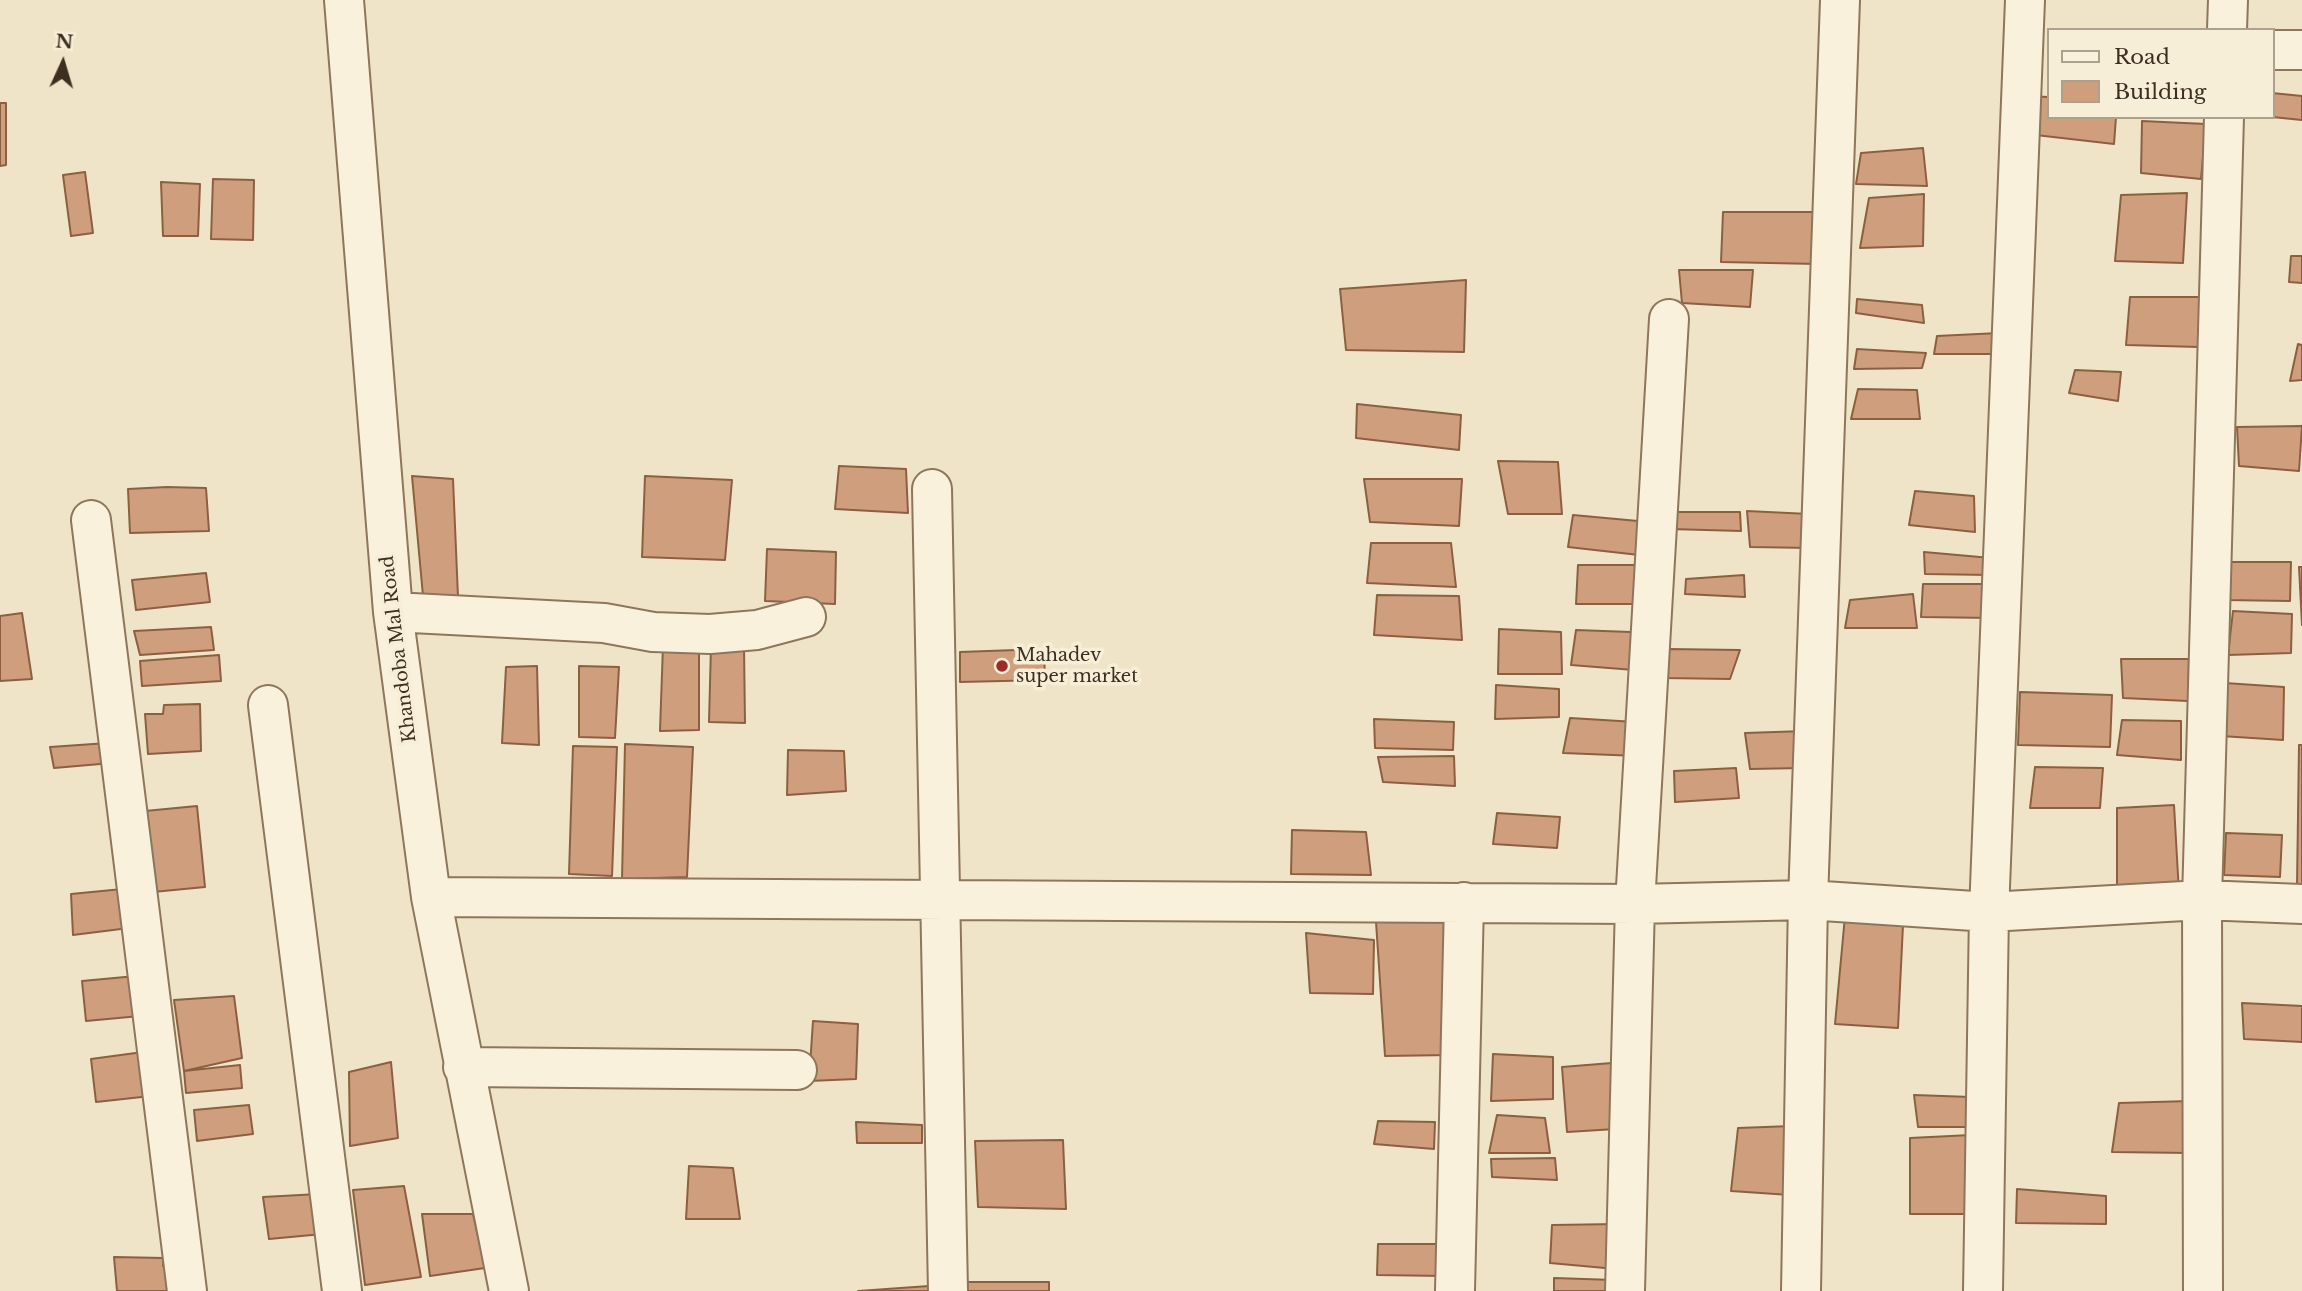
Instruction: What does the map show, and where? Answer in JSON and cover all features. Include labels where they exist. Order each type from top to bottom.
[{"type":"street","name":"Khandoba Mal Road","points":[[344,0],[393,612],[431,897],[509,1291]]},
{"type":"street","points":[[1801,1291],[1808,900],[1840,0]]},
{"type":"street","points":[[1983,1291],[1989,912],[2025,0]]},
{"type":"street","points":[[2227,28],[2228,0]]},
{"type":"street","points":[[2274,50],[2302,50]]},
{"type":"street","points":[[2203,1291],[2202,900],[2224,119]]},
{"type":"street","points":[[1625,1291],[1635,904],[1669,319]]},
{"type":"street","points":[[932,489],[938,899],[948,1291]]},
{"type":"street","points":[[91,520],[187,1291]]},
{"type":"street","points":[[393,612],[604,623],[653,632],[710,634],[757,630],[806,617]]},
{"type":"street","points":[[268,705],[342,1291]]},
{"type":"street","points":[[431,897],[1635,904],[1808,900],[1989,912],[2202,900],[2302,904]]},
{"type":"street","points":[[1455,1291],[1464,902]]},
{"type":"street","points":[[463,1067],[797,1070]]},
{"type":"building","points":[[2274,93],[2302,96],[2302,120],[2274,117]]},
{"type":"building","points":[[2026,96],[2046,97],[2046,119],[2116,119],[2114,144],[2027,134]]},
{"type":"building","points":[[0,103],[6,103],[6,165],[0,166]]},
{"type":"building","points":[[2142,121],[2206,124],[2201,179],[2141,173]]},
{"type":"building","points":[[1923,148],[1927,186],[1856,184],[1861,153]]},
{"type":"building","points":[[85,172],[93,233],[71,236],[63,175]]},
{"type":"building","points":[[213,179],[254,180],[253,240],[211,239]]},
{"type":"building","points":[[161,182],[200,184],[198,236],[163,236]]},
{"type":"building","points":[[2187,193],[2183,263],[2115,261],[2121,195]]},
{"type":"building","points":[[1924,194],[1923,246],[1860,248],[1869,198]]},
{"type":"building","points":[[1723,212],[1820,212],[1818,264],[1721,262]]},
{"type":"building","points":[[2291,256],[2302,256],[2302,283],[2289,282]]},
{"type":"building","points":[[1679,270],[1753,270],[1750,307],[1682,303]]},
{"type":"building","points":[[1466,280],[1464,352],[1346,350],[1340,289]]},
{"type":"building","points":[[2130,297],[2203,297],[2199,347],[2126,345]]},
{"type":"building","points":[[1857,299],[1922,305],[1924,323],[1856,313]]},
{"type":"building","points":[[1999,333],[1999,354],[1934,354],[1937,336]]},
{"type":"building","points":[[2298,344],[2302,345],[2302,380],[2290,381]]},
{"type":"building","points":[[1857,349],[1926,353],[1922,368],[1854,369]]},
{"type":"building","points":[[2075,370],[2121,372],[2118,401],[2069,393]]},
{"type":"building","points":[[1858,389],[1917,390],[1920,419],[1851,419]]},
{"type":"building","points":[[1357,404],[1461,415],[1459,450],[1356,438]]},
{"type":"building","points":[[2302,426],[2299,471],[2239,466],[2237,427]]},
{"type":"building","points":[[1498,461],[1558,462],[1562,514],[1508,514]]},
{"type":"building","points":[[839,466],[906,469],[908,513],[835,509]]},
{"type":"building","points":[[412,476],[453,479],[458,597],[423,596]]},
{"type":"building","points":[[645,476],[732,480],[725,560],[642,557]]},
{"type":"building","points":[[1364,479],[1462,479],[1459,526],[1370,522]]},
{"type":"building","points":[[206,488],[209,531],[130,533],[128,489]]},
{"type":"building","points":[[1915,491],[1974,496],[1975,532],[1909,525]]},
{"type":"building","points":[[1747,511],[1809,514],[1812,548],[1750,547]]},
{"type":"building","points":[[1670,512],[1740,512],[1741,531],[1670,529]]},
{"type":"building","points":[[1573,515],[1638,521],[1639,555],[1568,547]]},
{"type":"building","points":[[1371,543],[1451,543],[1456,587],[1367,583]]},
{"type":"building","points":[[767,549],[836,552],[835,604],[765,601]]},
{"type":"building","points":[[1924,552],[1991,558],[1990,575],[1925,574]]},
{"type":"building","points":[[2228,562],[2291,562],[2290,601],[2225,600]]},
{"type":"building","points":[[1578,565],[1638,565],[1638,604],[1576,604]]},
{"type":"building","points":[[2299,567],[2302,567],[2302,625]]},
{"type":"building","points":[[206,573],[210,602],[136,610],[132,580]]},
{"type":"building","points":[[1744,575],[1745,597],[1685,594],[1686,579]]},
{"type":"building","points":[[1923,584],[1990,584],[1992,618],[1921,617]]},
{"type":"building","points":[[1913,594],[1917,628],[1845,628],[1850,600]]},
{"type":"building","points":[[1377,595],[1459,596],[1462,640],[1374,635]]},
{"type":"building","points":[[2233,611],[2292,614],[2291,653],[2228,655]]},
{"type":"building","points":[[22,613],[32,679],[0,681],[0,616]]},
{"type":"building","points":[[211,627],[214,650],[140,655],[134,631]]},
{"type":"building","points":[[1499,629],[1561,632],[1562,674],[1498,674]]},
{"type":"building","points":[[1576,630],[1631,632],[1634,670],[1571,665]]},
{"type":"building","points":[[699,644],[699,730],[660,731],[663,645]]},
{"type":"building","points":[[711,646],[744,647],[745,723],[709,722]]},
{"type":"building","name":"Mahadev super market","points":[[1044,649],[1045,680],[960,682],[960,652]]},
{"type":"building","points":[[1668,649],[1740,650],[1730,679],[1664,678]]},
{"type":"building","points":[[219,655],[221,681],[142,686],[140,661]]},
{"type":"building","points":[[2121,659],[2189,659],[2188,701],[2123,698]]},
{"type":"building","points":[[537,666],[539,745],[502,743],[506,667]]},
{"type":"building","points":[[579,666],[619,667],[615,738],[579,737]]},
{"type":"building","points":[[2225,683],[2284,687],[2283,740],[2221,736]]},
{"type":"building","points":[[1496,685],[1559,689],[1559,717],[1495,719]]},
{"type":"building","points":[[2020,692],[2112,695],[2110,747],[2018,745]]},
{"type":"building","points":[[200,704],[201,751],[148,754],[145,714],[163,714],[164,705]]},
{"type":"building","points":[[1570,718],[1636,722],[1638,756],[1563,753]]},
{"type":"building","points":[[1374,719],[1454,722],[1453,750],[1375,748]]},
{"type":"building","points":[[2122,720],[2181,721],[2181,760],[2117,755]]},
{"type":"building","points":[[1805,731],[1803,768],[1750,769],[1745,733]]},
{"type":"building","points":[[108,743],[112,763],[54,768],[50,747]]},
{"type":"building","points":[[625,744],[693,747],[687,877],[622,879]]},
{"type":"building","points":[[2299,745],[2302,745],[2302,886],[2297,886]]},
{"type":"building","points":[[573,746],[617,747],[612,876],[569,874]]},
{"type":"building","points":[[788,750],[844,751],[846,791],[787,795]]},
{"type":"building","points":[[1454,756],[1455,786],[1383,782],[1378,757]]},
{"type":"building","points":[[2035,767],[2103,768],[2100,808],[2030,808]]},
{"type":"building","points":[[1736,768],[1739,798],[1675,802],[1674,771]]},
{"type":"building","points":[[2174,805],[2179,893],[2117,891],[2117,808]]},
{"type":"building","points":[[197,806],[205,887],[153,892],[145,811]]},
{"type":"building","points":[[1497,813],[1560,817],[1557,848],[1493,844]]},
{"type":"building","points":[[1292,830],[1366,832],[1371,875],[1291,874]]},
{"type":"building","points":[[2226,833],[2282,835],[2280,877],[2224,875]]},
{"type":"building","points":[[133,888],[129,928],[73,935],[71,894]]},
{"type":"building","points":[[1845,916],[1903,925],[1898,1028],[1835,1024]]},
{"type":"building","points":[[1454,920],[1450,1055],[1385,1056],[1376,922]]},
{"type":"building","points":[[1306,933],[1374,940],[1373,994],[1310,993]]},
{"type":"building","points":[[136,976],[140,1016],[86,1021],[82,981]]},
{"type":"building","points":[[234,996],[242,1058],[184,1071],[174,1000]]},
{"type":"building","points":[[2242,1003],[2302,1006],[2302,1042],[2244,1039]]},
{"type":"building","points":[[813,1021],[858,1024],[856,1079],[809,1081]]},
{"type":"building","points":[[143,1052],[151,1096],[96,1102],[91,1059]]},
{"type":"building","points":[[1493,1054],[1553,1057],[1553,1099],[1491,1101]]},
{"type":"building","points":[[391,1062],[398,1138],[350,1146],[349,1072]]},
{"type":"building","points":[[1612,1063],[1616,1129],[1567,1132],[1562,1067]]},
{"type":"building","points":[[240,1065],[242,1088],[186,1093],[184,1071]]},
{"type":"building","points":[[1914,1095],[1971,1097],[1972,1127],[1918,1127]]},
{"type":"building","points":[[2190,1101],[2189,1153],[2112,1152],[2119,1103]]},
{"type":"building","points":[[249,1105],[253,1134],[197,1141],[194,1110]]},
{"type":"building","points":[[1497,1115],[1545,1118],[1550,1153],[1489,1153]]},
{"type":"building","points":[[1378,1121],[1435,1122],[1434,1149],[1374,1144]]},
{"type":"building","points":[[856,1122],[922,1125],[922,1143],[857,1143]]},
{"type":"building","points":[[1792,1126],[1790,1195],[1731,1191],[1738,1128]]},
{"type":"building","points":[[1971,1135],[1974,1214],[1910,1214],[1910,1138]]},
{"type":"building","points":[[1063,1140],[1066,1209],[978,1207],[975,1141]]},
{"type":"building","points":[[1555,1158],[1557,1180],[1492,1177],[1491,1159]]},
{"type":"building","points":[[689,1166],[733,1168],[740,1219],[686,1219]]},
{"type":"building","points":[[404,1186],[421,1277],[365,1285],[353,1190]]},
{"type":"building","points":[[2017,1189],[2106,1196],[2106,1224],[2016,1223]]},
{"type":"building","points":[[319,1194],[323,1234],[269,1239],[263,1197]]},
{"type":"building","points":[[422,1214],[473,1214],[485,1268],[430,1276]]},
{"type":"building","points":[[1619,1224],[1616,1269],[1550,1263],[1552,1225]]},
{"type":"building","points":[[1378,1244],[1446,1244],[1444,1276],[1377,1275]]},
{"type":"building","points":[[114,1257],[164,1258],[163,1266],[173,1266],[174,1291],[117,1291]]},
{"type":"building","points":[[1554,1278],[1614,1280],[1615,1291],[1554,1291]]},
{"type":"building","points":[[967,1282],[1049,1282],[1049,1291],[968,1291]]},
{"type":"building","points":[[929,1286],[929,1291],[858,1291]]},
{"type":"place","name":"Mahadev super market","points":[[1002,666]]}]
